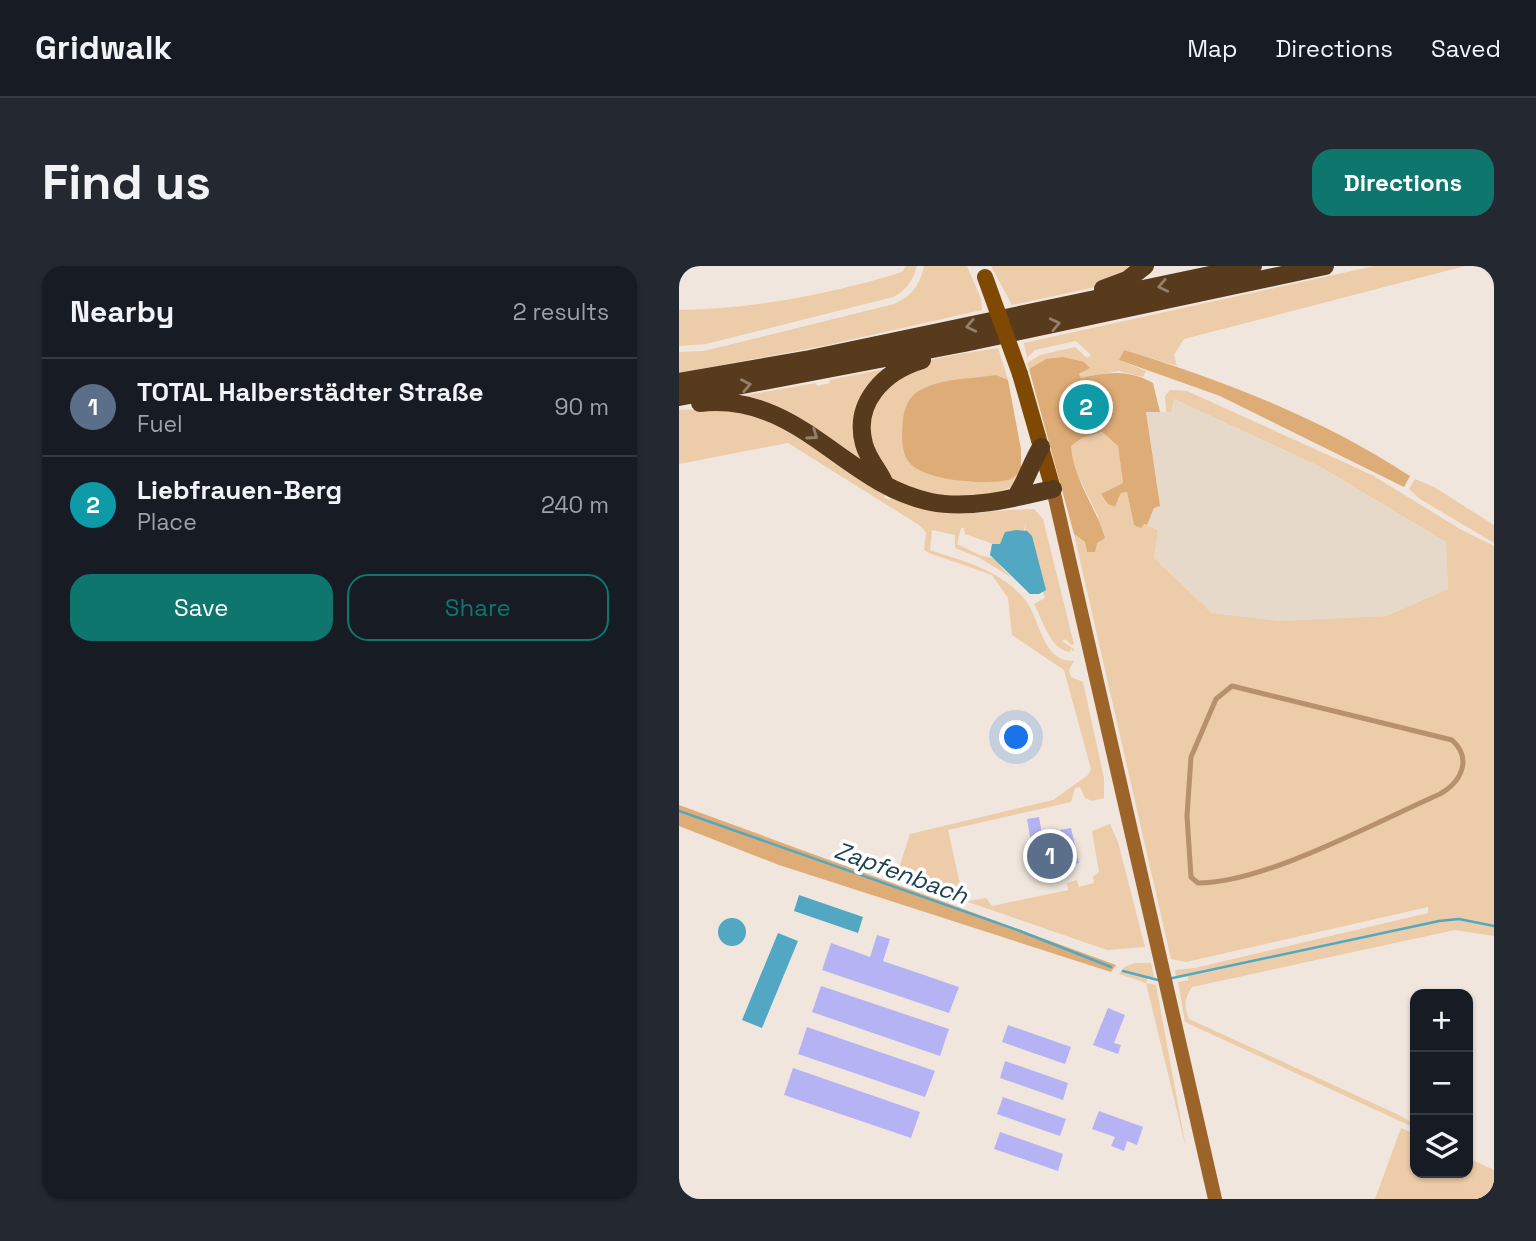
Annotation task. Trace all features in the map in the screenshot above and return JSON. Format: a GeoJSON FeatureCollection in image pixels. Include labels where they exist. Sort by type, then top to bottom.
{"type":"FeatureCollection","features":[{"type":"Feature","properties":{"kind":"highway"},"geometry":{"type":"LineString","coordinates":[[1086,302],[1090,293],[1127,280],[1145,266]]}},
{"type":"Feature","properties":{"kind":"highway"},"geometry":{"type":"LineString","coordinates":[[679,382],[1086,302],[1253,266]]}},
{"type":"Feature","properties":{"kind":"highway"},"geometry":{"type":"LineString","coordinates":[[679,397],[964,343],[1325,266]]}},
{"type":"Feature","properties":{"kind":"highway"},"geometry":{"type":"LineString","coordinates":[[884,482],[863,442],[864,414],[870,397],[880,382],[898,369],[958,352],[964,343]]}},
{"type":"Feature","properties":{"kind":"highway"},"geometry":{"type":"LineString","coordinates":[[679,405],[724,402],[770,412],[796,424],[866,475],[919,499],[944,504],[976,503],[1053,489]]}},
{"type":"Feature","properties":{"kind":"highway"},"geometry":{"type":"LineString","coordinates":[[1016,496],[1041,447]]}},
{"type":"Feature","properties":{"kind":"main road"},"geometry":{"type":"LineString","coordinates":[[983,271],[1020,374],[1053,489],[1215,1199]]}},
{"type":"Feature","properties":{"kind":"lane"},"geometry":{"type":"LineString","coordinates":[[1240,687],[1357,719],[1452,740],[1460,747],[1464,758],[1460,777],[1453,786],[1440,794],[1259,873],[1198,883],[1191,877],[1188,859],[1191,757],[1216,699],[1226,688],[1240,687]]}},
{"type":"Feature","properties":{"kind":"shaded area"},"geometry":{"type":"Polygon","coordinates":[[[906,266],[917,266],[908,285],[893,297],[706,344],[679,346],[679,310],[735,307],[820,293],[902,272],[906,266]]]}},
{"type":"Feature","properties":{"kind":"shaded area"},"geometry":{"type":"Polygon","coordinates":[[[924,266],[967,266],[981,299],[982,310],[823,346],[679,373],[679,352],[704,351],[894,304],[914,289],[924,266]]]}},
{"type":"Feature","properties":{"kind":"shaded area"},"geometry":{"type":"Polygon","coordinates":[[[991,266],[1138,266],[1096,287],[1012,305],[991,266]]]}},
{"type":"Feature","properties":{"kind":"shaded area"},"geometry":{"type":"Polygon","coordinates":[[[1374,266],[1465,266],[1184,339],[1174,355],[1177,366],[1124,350],[1119,360],[1146,371],[1143,377],[1119,371],[1080,378],[1079,375],[1089,368],[1046,359],[1029,369],[1027,363],[1040,355],[1075,347],[1087,358],[1091,355],[1076,341],[1035,350],[1027,358],[1024,343],[1374,266]]]}},
{"type":"Feature","properties":{"kind":"shaded area"},"geometry":{"type":"Polygon","coordinates":[[[998,348],[1008,380],[996,376],[1021,471],[1016,484],[984,495],[942,496],[902,485],[887,475],[875,457],[867,420],[888,381],[899,373],[926,362],[998,348]]]}},
{"type":"Feature","properties":{"kind":"shaded area"},"geometry":{"type":"Polygon","coordinates":[[[1124,350],[1198,374],[1271,403],[1343,436],[1410,476],[1404,487],[1220,396],[1119,360],[1124,350]]]}},
{"type":"Feature","properties":{"kind":"shaded area"},"geometry":{"type":"Polygon","coordinates":[[[1063,357],[1084,362],[1090,368],[1079,374],[1081,378],[1117,373],[1135,375],[1153,383],[1160,412],[1146,412],[1160,506],[1154,508],[1147,525],[1144,524],[1141,528],[1134,525],[1127,492],[1121,493],[1115,507],[1108,504],[1101,494],[1123,483],[1118,446],[1102,432],[1082,438],[1071,446],[1080,481],[1105,538],[1097,543],[1095,552],[1087,552],[1085,542],[1074,534],[1029,369],[1046,359],[1063,357]]]}},
{"type":"Feature","properties":{"kind":"shaded area"},"geometry":{"type":"Polygon","coordinates":[[[885,369],[864,397],[873,472],[735,397],[816,383],[817,386],[830,383],[829,380],[885,369]]]}},
{"type":"Feature","properties":{"kind":"shaded area"},"geometry":{"type":"Polygon","coordinates":[[[996,375],[1008,380],[1021,449],[1021,471],[1008,480],[971,482],[927,474],[909,462],[903,447],[904,416],[905,408],[917,392],[935,384],[996,375]]]}},
{"type":"Feature","properties":{"kind":"shaded area"},"geometry":{"type":"Polygon","coordinates":[[[1170,390],[1187,391],[1372,475],[1460,529],[1494,546],[1494,936],[1455,930],[1192,987],[1187,995],[1186,1010],[1189,1019],[1399,1115],[1410,1121],[1410,1126],[1185,1022],[1178,982],[1188,980],[1188,976],[1176,978],[1175,970],[1195,968],[1428,913],[1428,907],[1186,962],[1171,959],[1074,534],[1085,542],[1087,552],[1098,516],[1072,464],[1071,446],[1082,438],[1102,432],[1118,446],[1123,483],[1102,494],[1119,500],[1121,493],[1127,492],[1134,525],[1144,524],[1158,530],[1154,558],[1212,613],[1280,621],[1386,616],[1448,589],[1446,542],[1321,467],[1174,399],[1171,412],[1166,412],[1165,396],[1170,390]]]}},
{"type":"Feature","properties":{"kind":"shaded area"},"geometry":{"type":"Polygon","coordinates":[[[1174,399],[1321,467],[1446,542],[1448,589],[1386,616],[1280,621],[1212,613],[1154,558],[1158,530],[1147,525],[1154,508],[1159,506],[1146,411],[1170,412],[1174,399]]]}},
{"type":"Feature","properties":{"kind":"shaded area"},"geometry":{"type":"Polygon","coordinates":[[[727,408],[771,421],[829,454],[886,493],[884,497],[889,500],[893,495],[929,510],[962,514],[1034,509],[1043,519],[1074,644],[1071,645],[1065,639],[1062,641],[1074,649],[1073,652],[1071,648],[1070,652],[1057,646],[1044,626],[1034,604],[1045,598],[1040,583],[1035,587],[1039,594],[1030,594],[1015,574],[1003,564],[1000,566],[1012,578],[980,558],[955,548],[955,535],[932,530],[930,550],[982,568],[1006,582],[1026,601],[1044,639],[1055,655],[1063,660],[1074,661],[1069,670],[1071,677],[1083,682],[1104,778],[1104,798],[1092,801],[1085,798],[1080,787],[1075,788],[1071,802],[948,830],[964,900],[896,877],[910,834],[1053,800],[1088,775],[1091,769],[1064,670],[1012,635],[1008,598],[992,575],[924,550],[926,532],[919,525],[788,443],[679,464],[679,410],[727,408]],[[1027,520],[1020,542],[1022,558],[1014,556],[1029,565],[1023,549],[1027,520]],[[961,528],[957,544],[982,556],[999,559],[1012,555],[1005,553],[1002,547],[965,534],[964,528],[961,528]]]}},
{"type":"Feature","properties":{"kind":"shaded area"},"geometry":{"type":"Polygon","coordinates":[[[1415,479],[1434,487],[1494,525],[1494,543],[1420,499],[1409,489],[1415,479]]]}},
{"type":"Feature","properties":{"kind":"shaded area"},"geometry":{"type":"Polygon","coordinates":[[[679,805],[1116,965],[1111,972],[779,865],[679,826],[679,805]]]}},
{"type":"Feature","properties":{"kind":"shaded area"},"geometry":{"type":"Polygon","coordinates":[[[1110,824],[1118,842],[1145,947],[1107,950],[967,901],[986,898],[992,906],[1068,890],[1067,883],[1077,880],[1079,887],[1094,883],[1093,877],[1099,872],[1092,831],[1110,824]]]}},
{"type":"Feature","properties":{"kind":"shaded area"},"geometry":{"type":"Polygon","coordinates":[[[1135,963],[1151,963],[1154,977],[1148,977],[1146,983],[1119,974],[1124,967],[1135,963]]]}},
{"type":"Feature","properties":{"kind":"shaded area"},"geometry":{"type":"Polygon","coordinates":[[[1146,983],[1156,985],[1186,1148],[1146,983]]]}},
{"type":"Feature","properties":{"kind":"shaded area"},"geometry":{"type":"Polygon","coordinates":[[[1401,1128],[1410,1132],[1410,1178],[1473,1178],[1473,1160],[1494,1170],[1494,1199],[1375,1199],[1401,1128]]]}},
{"type":"Feature","properties":{"kind":"water"},"geometry":{"type":"Polygon","coordinates":[[[1027,531],[1032,536],[1046,590],[1039,594],[1030,594],[990,555],[992,544],[1000,544],[1005,532],[1027,531]]]}},
{"type":"Feature","properties":{"kind":"water"},"geometry":{"type":"Polygon","coordinates":[[[799,895],[863,917],[858,933],[794,911],[799,895]]]}},
{"type":"Feature","properties":{"kind":"water"},"geometry":{"type":"Polygon","coordinates":[[[732,918],[742,922],[746,932],[742,942],[732,946],[722,942],[718,932],[722,922],[732,918]]]}},
{"type":"Feature","properties":{"kind":"water"},"geometry":{"type":"Polygon","coordinates":[[[778,933],[798,941],[762,1028],[742,1020],[778,933]]]}},
{"type":"Feature","properties":{"kind":"building"},"geometry":{"type":"Polygon","coordinates":[[[1039,817],[1043,840],[1061,836],[1060,830],[1071,828],[1079,863],[1032,872],[1026,844],[1031,843],[1027,819],[1039,817]]]}},
{"type":"Feature","properties":{"kind":"building"},"geometry":{"type":"Polygon","coordinates":[[[877,935],[890,939],[883,961],[959,987],[949,1013],[822,970],[831,943],[870,957],[877,935]]]}},
{"type":"Feature","properties":{"kind":"building"},"geometry":{"type":"Polygon","coordinates":[[[821,986],[949,1029],[940,1056],[812,1012],[821,986]]]}},
{"type":"Feature","properties":{"kind":"building"},"geometry":{"type":"Polygon","coordinates":[[[1108,1008],[1125,1015],[1114,1043],[1121,1045],[1118,1054],[1093,1045],[1108,1008]]]}},
{"type":"Feature","properties":{"kind":"building"},"geometry":{"type":"Polygon","coordinates":[[[1008,1025],[1071,1047],[1065,1064],[1002,1042],[1008,1025]]]}},
{"type":"Feature","properties":{"kind":"building"},"geometry":{"type":"Polygon","coordinates":[[[807,1027],[935,1071],[925,1097],[798,1054],[807,1027]]]}},
{"type":"Feature","properties":{"kind":"building"},"geometry":{"type":"Polygon","coordinates":[[[1005,1061],[1068,1083],[1063,1100],[1000,1078],[1005,1061]]]}},
{"type":"Feature","properties":{"kind":"building"},"geometry":{"type":"Polygon","coordinates":[[[793,1068],[920,1112],[911,1138],[784,1095],[793,1068]]]}},
{"type":"Feature","properties":{"kind":"building"},"geometry":{"type":"Polygon","coordinates":[[[1003,1097],[1066,1119],[1060,1136],[997,1114],[1003,1097]]]}},
{"type":"Feature","properties":{"kind":"building"},"geometry":{"type":"Polygon","coordinates":[[[1099,1111],[1143,1127],[1137,1145],[1127,1141],[1124,1151],[1111,1146],[1115,1137],[1092,1129],[1099,1111]]]}},
{"type":"Feature","properties":{"kind":"building"},"geometry":{"type":"Polygon","coordinates":[[[1000,1132],[1063,1154],[1058,1171],[994,1149],[1000,1132]]]}},
{"type":"Feature","properties":{"kind":"waterway","name":"Zapfenbach"},"geometry":{"type":"LineString","coordinates":[[679,811],[1020,931],[1111,967]]}},
{"type":"Feature","properties":{"kind":"waterway","name":"Zapfenbach"},"geometry":{"type":"LineString","coordinates":[[1168,979],[1439,921],[1459,919],[1494,926]]}},
{"type":"Feature","properties":{"kind":"waterway","name":"Zapfenbach"},"geometry":{"type":"LineString","coordinates":[[1123,971],[1158,980]]}},
{"type":"Feature","properties":{"kind":"place","name":"Liebfrauen-Berg"},"geometry":{"type":"Point","coordinates":[1086,407]}},
{"type":"Feature","properties":{"kind":"place","name":"TOTAL Halberstädter Straße"},"geometry":{"type":"Point","coordinates":[1050,856]}}]}
